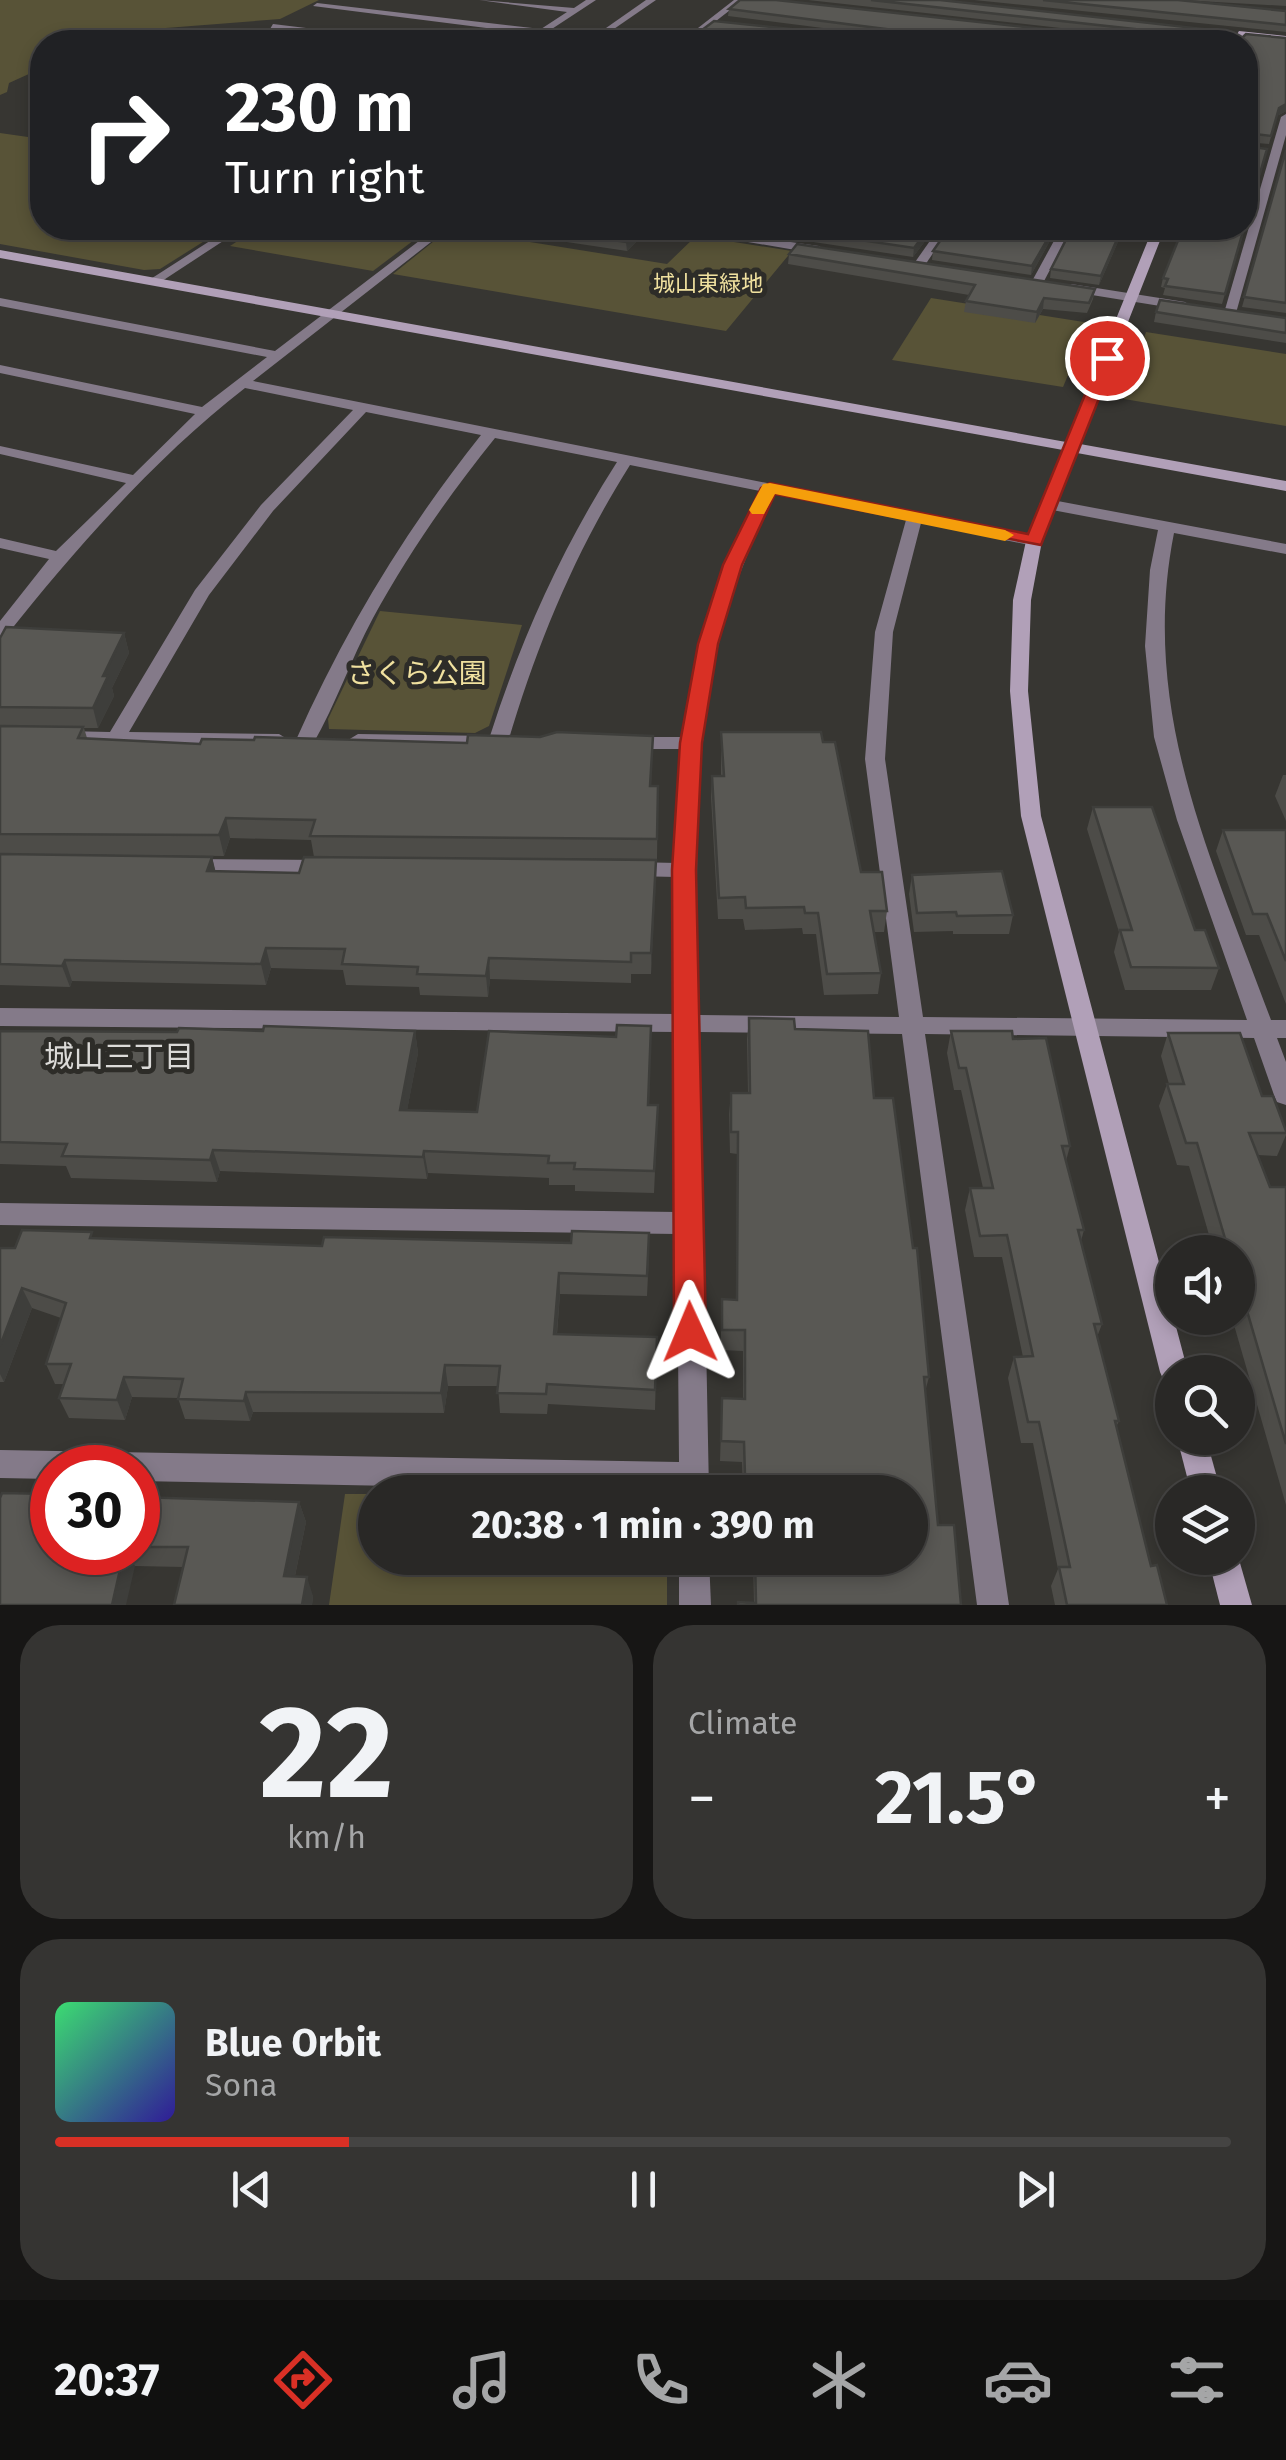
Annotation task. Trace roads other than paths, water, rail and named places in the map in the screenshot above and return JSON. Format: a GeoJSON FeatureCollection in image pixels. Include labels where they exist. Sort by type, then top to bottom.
{"type":"FeatureCollection","features":[{"type":"Feature","properties":{"kind":"street"},"geometry":{"type":"LineString","coordinates":[[302,13],[328,0]]}},
{"type":"Feature","properties":{"kind":"street"},"geometry":{"type":"LineString","coordinates":[[483,0],[576,11]]}},
{"type":"Feature","properties":{"kind":"street"},"geometry":{"type":"LineString","coordinates":[[545,30],[592,0]]}},
{"type":"Feature","properties":{"kind":"street"},"geometry":{"type":"LineString","coordinates":[[608,30],[652,0]]}},
{"type":"Feature","properties":{"kind":"street"},"geometry":{"type":"LineString","coordinates":[[700,30],[738,0]]}},
{"type":"Feature","properties":{"kind":"street"},"geometry":{"type":"LineString","coordinates":[[317,6],[525,30]]}},
{"type":"Feature","properties":{"kind":"street"},"geometry":{"type":"LineString","coordinates":[[288,20],[273,27],[298,30]]}},
{"type":"Feature","properties":{"kind":"street"},"geometry":{"type":"LineString","coordinates":[[710,22],[729,24]]}},
{"type":"Feature","properties":{"kind":"street"},"geometry":{"type":"LineString","coordinates":[[1258,38],[1286,39]]}},
{"type":"Feature","properties":{"kind":"street"},"geometry":{"type":"LineString","coordinates":[[1258,225],[1281,152],[1286,117]]}},
{"type":"Feature","properties":{"kind":"street"},"geometry":{"type":"LineString","coordinates":[[1261,150],[1281,152]]}},
{"type":"Feature","properties":{"kind":"street"},"geometry":{"type":"LineString","coordinates":[[152,282],[217,240]]}},
{"type":"Feature","properties":{"kind":"street"},"geometry":{"type":"LineString","coordinates":[[0,632],[60,558],[205,412],[427,240]]}},
{"type":"Feature","properties":{"kind":"street"},"geometry":{"type":"LineString","coordinates":[[751,240],[843,254]]}},
{"type":"Feature","properties":{"kind":"street"},"geometry":{"type":"LineString","coordinates":[[919,265],[936,240]]}},
{"type":"Feature","properties":{"kind":"street"},"geometry":{"type":"LineString","coordinates":[[1036,284],[1060,240]]}},
{"type":"Feature","properties":{"kind":"street"},"geometry":{"type":"LineString","coordinates":[[1155,240],[1034,541],[1022,600],[1019,691],[1022,758],[1031,816],[1170,1355]]}},
{"type":"Feature","properties":{"kind":"street"},"geometry":{"type":"LineString","coordinates":[[1230,313],[1253,240]]}},
{"type":"Feature","properties":{"kind":"street"},"geometry":{"type":"LineString","coordinates":[[0,254],[1286,486]]}},
{"type":"Feature","properties":{"kind":"street"},"geometry":{"type":"LineString","coordinates":[[900,262],[938,268]]}},
{"type":"Feature","properties":{"kind":"street"},"geometry":{"type":"LineString","coordinates":[[1017,280],[1197,308]]}},
{"type":"Feature","properties":{"kind":"street"},"geometry":{"type":"LineString","coordinates":[[0,302],[275,355]]}},
{"type":"Feature","properties":{"kind":"street"},"geometry":{"type":"LineString","coordinates":[[1214,310],[1249,316]]}},
{"type":"Feature","properties":{"kind":"street"},"geometry":{"type":"LineString","coordinates":[[0,369],[205,412]]}},
{"type":"Feature","properties":{"kind":"street"},"geometry":{"type":"LineString","coordinates":[[240,383],[1034,541]]}},
{"type":"Feature","properties":{"kind":"street"},"geometry":{"type":"LineString","coordinates":[[116,738],[172,639],[223,565],[268,508],[363,407]]}},
{"type":"Feature","properties":{"kind":"street"},"geometry":{"type":"LineString","coordinates":[[326,740],[361,622],[438,497],[492,433]]}},
{"type":"Feature","properties":{"kind":"street"},"geometry":{"type":"LineString","coordinates":[[0,450],[134,480]]}},
{"type":"Feature","properties":{"kind":"street"},"geometry":{"type":"LineString","coordinates":[[39,737],[508,742],[517,676],[551,588],[594,508],[626,460]]}},
{"type":"Feature","properties":{"kind":"street"},"geometry":{"type":"LineString","coordinates":[[694,1475],[684,870],[691,743],[718,607],[732,565],[770,488]]}},
{"type":"Feature","properties":{"kind":"street"},"geometry":{"type":"LineString","coordinates":[[1048,504],[1286,549]]}},
{"type":"Feature","properties":{"kind":"street"},"geometry":{"type":"LineString","coordinates":[[916,517],[884,632],[875,734],[880,808],[993,1605]]}},
{"type":"Feature","properties":{"kind":"street"},"geometry":{"type":"LineString","coordinates":[[1167,526],[1154,618],[1160,717],[1186,820],[1274,1028],[1286,1095]]}},
{"type":"Feature","properties":{"kind":"street"},"geometry":{"type":"LineString","coordinates":[[0,543],[60,558]]}},
{"type":"Feature","properties":{"kind":"street"},"geometry":{"type":"LineString","coordinates":[[614,742],[691,743]]}},
{"type":"Feature","properties":{"kind":"street"},"geometry":{"type":"LineString","coordinates":[[156,866],[352,868]]}},
{"type":"Feature","properties":{"kind":"street"},"geometry":{"type":"LineString","coordinates":[[606,869],[684,870]]}},
{"type":"Feature","properties":{"kind":"street"},"geometry":{"type":"LineString","coordinates":[[0,1017],[1274,1028]]}},
{"type":"Feature","properties":{"kind":"street"},"geometry":{"type":"LineString","coordinates":[[0,1214],[688,1222]]}},
{"type":"Feature","properties":{"kind":"street"},"geometry":{"type":"LineString","coordinates":[[0,1464],[364,1475]]}},
{"type":"Feature","properties":{"kind":"street"},"geometry":{"type":"LineString","coordinates":[[694,1575],[695,1605]]}},
{"type":"Feature","properties":{"kind":"street"},"geometry":{"type":"LineString","coordinates":[[1228,1575],[1236,1605]]}},
{"type":"Feature","properties":{"kind":"district","name":"城山三丁目"},"geometry":{"type":"Point","coordinates":[119,1057]}},
{"type":"Feature","properties":{"kind":"park label","name":"城山東緑地"},"geometry":{"type":"Point","coordinates":[708,283]}},
{"type":"Feature","properties":{"kind":"park label","name":"さくら公園"},"geometry":{"type":"Point","coordinates":[417,673]}}]}
